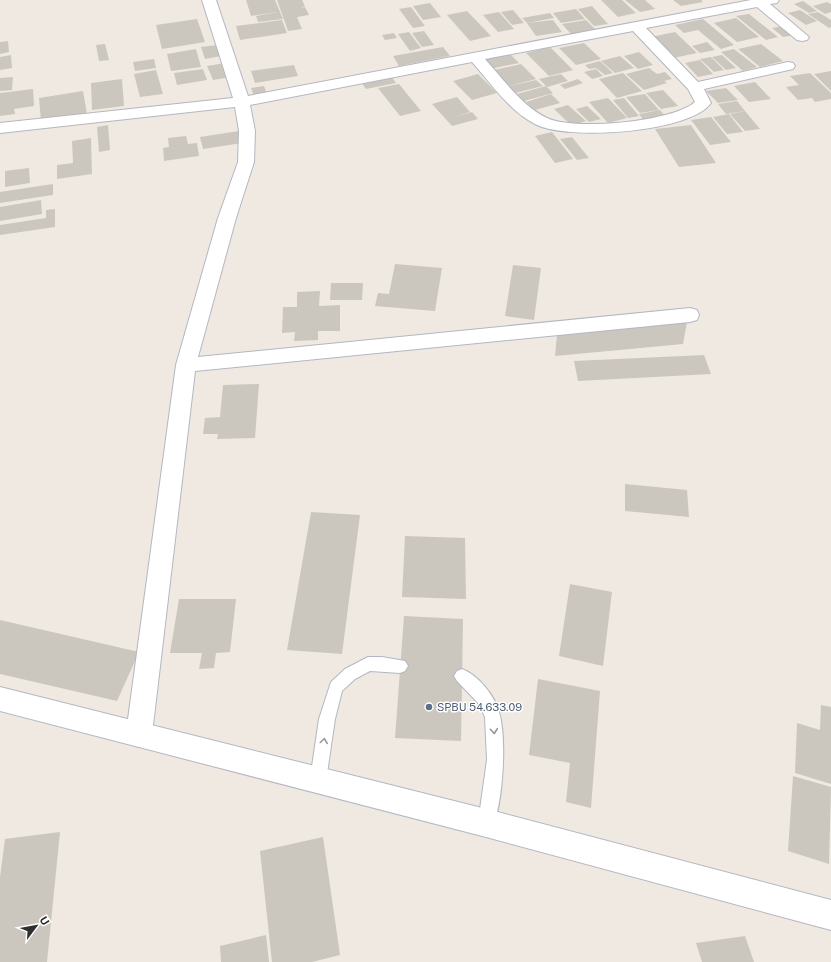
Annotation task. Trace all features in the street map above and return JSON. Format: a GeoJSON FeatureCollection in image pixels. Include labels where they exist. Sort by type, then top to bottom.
{"type":"FeatureCollection","features":[{"type":"Feature","properties":{"kind":"street"},"geometry":{"type":"LineString","coordinates":[[139,734],[186,365],[227,218],[246,162],[247,132],[242,102],[209,0]]}},
{"type":"Feature","properties":{"kind":"street"},"geometry":{"type":"LineString","coordinates":[[0,128],[242,102],[766,1],[802,37]]}},
{"type":"Feature","properties":{"kind":"street"},"geometry":{"type":"LineString","coordinates":[[476,58],[527,112],[543,124],[599,129],[642,124],[682,116],[700,108],[703,103],[695,87],[637,27]]}},
{"type":"Feature","properties":{"kind":"street"},"geometry":{"type":"LineString","coordinates":[[695,87],[788,66]]}},
{"type":"Feature","properties":{"kind":"street"},"geometry":{"type":"LineString","coordinates":[[186,365],[690,315]]}},
{"type":"Feature","properties":{"kind":"street"},"geometry":{"type":"LineString","coordinates":[[0,699],[486,823],[831,915]]}},
{"type":"Feature","properties":{"kind":"lane"},"geometry":{"type":"LineString","coordinates":[[318,780],[327,719],[336,687],[350,674],[368,664],[400,666]]}},
{"type":"Feature","properties":{"kind":"lane"},"geometry":{"type":"LineString","coordinates":[[462,676],[478,691],[491,708],[495,732],[493,784],[486,823]]}},
{"type":"Feature","properties":{"kind":"building"},"geometry":{"type":"Polygon","coordinates":[[[246,0],[275,0],[283,19],[258,22],[256,16],[278,12],[251,16],[246,0]]]}},
{"type":"Feature","properties":{"kind":"building"},"geometry":{"type":"Polygon","coordinates":[[[277,0],[302,0],[305,6],[300,8],[305,7],[309,15],[297,17],[302,29],[288,31],[277,0]]]}},
{"type":"Feature","properties":{"kind":"building"},"geometry":{"type":"Polygon","coordinates":[[[601,0],[622,0],[636,13],[618,17],[601,0]]]}},
{"type":"Feature","properties":{"kind":"building"},"geometry":{"type":"Polygon","coordinates":[[[625,0],[645,0],[655,9],[640,12],[625,0]]]}},
{"type":"Feature","properties":{"kind":"building"},"geometry":{"type":"Polygon","coordinates":[[[673,0],[701,0],[703,2],[681,6],[673,0]]]}},
{"type":"Feature","properties":{"kind":"building"},"geometry":{"type":"Polygon","coordinates":[[[803,1],[817,11],[809,13],[794,4],[803,1]]]}},
{"type":"Feature","properties":{"kind":"building"},"geometry":{"type":"Polygon","coordinates":[[[827,2],[831,4],[831,12],[825,14],[813,6],[827,2]]]}},
{"type":"Feature","properties":{"kind":"building"},"geometry":{"type":"Polygon","coordinates":[[[430,3],[441,17],[423,20],[413,6],[430,3]]]}},
{"type":"Feature","properties":{"kind":"building"},"geometry":{"type":"Polygon","coordinates":[[[592,6],[608,24],[594,26],[578,9],[592,6]]]}},
{"type":"Feature","properties":{"kind":"building"},"geometry":{"type":"Polygon","coordinates":[[[411,7],[425,26],[413,28],[399,9],[411,7]]]}},
{"type":"Feature","properties":{"kind":"building"},"geometry":{"type":"Polygon","coordinates":[[[576,9],[585,19],[561,23],[553,13],[576,9]]]}},
{"type":"Feature","properties":{"kind":"building"},"geometry":{"type":"Polygon","coordinates":[[[513,10],[524,23],[512,25],[501,12],[513,10]]]}},
{"type":"Feature","properties":{"kind":"building"},"geometry":{"type":"Polygon","coordinates":[[[800,10],[817,21],[806,25],[788,13],[800,10]]]}},
{"type":"Feature","properties":{"kind":"building"},"geometry":{"type":"Polygon","coordinates":[[[467,11],[491,36],[470,41],[447,15],[467,11]]]}},
{"type":"Feature","properties":{"kind":"building"},"geometry":{"type":"Polygon","coordinates":[[[499,12],[514,29],[498,32],[483,15],[499,12]]]}},
{"type":"Feature","properties":{"kind":"building"},"geometry":{"type":"Polygon","coordinates":[[[818,12],[831,20],[831,27],[829,28],[808,14],[818,12]]]}},
{"type":"Feature","properties":{"kind":"building"},"geometry":{"type":"Polygon","coordinates":[[[550,13],[554,18],[527,23],[522,18],[550,13]]]}},
{"type":"Feature","properties":{"kind":"building"},"geometry":{"type":"Polygon","coordinates":[[[749,14],[778,37],[766,40],[736,16],[749,14]]]}},
{"type":"Feature","properties":{"kind":"building"},"geometry":{"type":"Polygon","coordinates":[[[736,18],[759,37],[737,42],[714,23],[736,18]]]}},
{"type":"Feature","properties":{"kind":"building"},"geometry":{"type":"Polygon","coordinates":[[[197,19],[205,42],[162,49],[156,25],[197,19]]]}},
{"type":"Feature","properties":{"kind":"building"},"geometry":{"type":"Polygon","coordinates":[[[703,19],[734,45],[721,49],[698,30],[684,33],[675,25],[703,19]]]}},
{"type":"Feature","properties":{"kind":"building"},"geometry":{"type":"Polygon","coordinates":[[[282,20],[287,33],[240,40],[236,26],[282,20]]]}},
{"type":"Feature","properties":{"kind":"building"},"geometry":{"type":"Polygon","coordinates":[[[553,20],[562,32],[536,36],[527,23],[553,20]]]}},
{"type":"Feature","properties":{"kind":"building"},"geometry":{"type":"Polygon","coordinates":[[[586,20],[595,29],[571,34],[562,24],[586,20]]]}},
{"type":"Feature","properties":{"kind":"building"},"geometry":{"type":"Polygon","coordinates":[[[783,26],[795,35],[783,37],[772,28],[783,26]]]}},
{"type":"Feature","properties":{"kind":"building"},"geometry":{"type":"Polygon","coordinates":[[[424,31],[434,45],[422,47],[412,33],[424,31]]]}},
{"type":"Feature","properties":{"kind":"building"},"geometry":{"type":"Polygon","coordinates":[[[409,32],[421,48],[410,51],[398,34],[409,32]]]}},
{"type":"Feature","properties":{"kind":"building"},"geometry":{"type":"Polygon","coordinates":[[[675,32],[697,53],[673,58],[651,37],[675,32]]]}},
{"type":"Feature","properties":{"kind":"building"},"geometry":{"type":"Polygon","coordinates":[[[394,33],[397,38],[385,40],[382,35],[394,33]]]}},
{"type":"Feature","properties":{"kind":"building"},"geometry":{"type":"Polygon","coordinates":[[[8,41],[9,52],[0,54],[0,42],[8,41]]]}},
{"type":"Feature","properties":{"kind":"building"},"geometry":{"type":"Polygon","coordinates":[[[707,42],[715,50],[700,53],[692,46],[707,42]]]}},
{"type":"Feature","properties":{"kind":"building"},"geometry":{"type":"Polygon","coordinates":[[[584,43],[601,59],[576,65],[559,48],[584,43]]]}},
{"type":"Feature","properties":{"kind":"building"},"geometry":{"type":"Polygon","coordinates":[[[105,44],[109,60],[99,61],[96,45],[105,44]]]}},
{"type":"Feature","properties":{"kind":"building"},"geometry":{"type":"Polygon","coordinates":[[[761,44],[783,61],[760,67],[738,49],[761,44]]]}},
{"type":"Feature","properties":{"kind":"building"},"geometry":{"type":"Polygon","coordinates":[[[218,45],[222,56],[205,59],[201,47],[218,45]]]}},
{"type":"Feature","properties":{"kind":"building"},"geometry":{"type":"Polygon","coordinates":[[[443,47],[450,56],[399,66],[393,56],[443,47]]]}},
{"type":"Feature","properties":{"kind":"building"},"geometry":{"type":"Polygon","coordinates":[[[550,47],[573,70],[549,76],[526,53],[550,47]]]}},
{"type":"Feature","properties":{"kind":"building"},"geometry":{"type":"Polygon","coordinates":[[[196,49],[201,67],[171,71],[167,54],[196,49]]]}},
{"type":"Feature","properties":{"kind":"building"},"geometry":{"type":"Polygon","coordinates":[[[734,49],[757,67],[743,71],[721,52],[734,49]]]}},
{"type":"Feature","properties":{"kind":"building"},"geometry":{"type":"Polygon","coordinates":[[[639,52],[653,65],[638,69],[624,56],[639,52]]]}},
{"type":"Feature","properties":{"kind":"building"},"geometry":{"type":"Polygon","coordinates":[[[510,54],[519,63],[490,69],[482,60],[510,54]]]}},
{"type":"Feature","properties":{"kind":"building"},"geometry":{"type":"Polygon","coordinates":[[[11,55],[12,68],[0,70],[0,57],[11,55]]]}},
{"type":"Feature","properties":{"kind":"building"},"geometry":{"type":"Polygon","coordinates":[[[722,55],[736,68],[726,70],[712,57],[722,55]]]}},
{"type":"Feature","properties":{"kind":"building"},"geometry":{"type":"Polygon","coordinates":[[[620,56],[634,68],[615,73],[601,61],[620,56]]]}},
{"type":"Feature","properties":{"kind":"building"},"geometry":{"type":"Polygon","coordinates":[[[711,57],[724,70],[714,72],[700,59],[711,57]]]}},
{"type":"Feature","properties":{"kind":"building"},"geometry":{"type":"Polygon","coordinates":[[[154,59],[156,68],[135,71],[133,62],[154,59]]]}},
{"type":"Feature","properties":{"kind":"building"},"geometry":{"type":"Polygon","coordinates":[[[700,60],[713,74],[698,77],[685,63],[700,60]]]}},
{"type":"Feature","properties":{"kind":"building"},"geometry":{"type":"Polygon","coordinates":[[[600,61],[613,73],[605,75],[596,68],[589,69],[585,65],[600,61]]]}},
{"type":"Feature","properties":{"kind":"building"},"geometry":{"type":"Polygon","coordinates":[[[225,63],[231,77],[213,80],[207,66],[225,63]]]}},
{"type":"Feature","properties":{"kind":"building"},"geometry":{"type":"Polygon","coordinates":[[[521,64],[536,79],[509,86],[494,70],[521,64]]]}},
{"type":"Feature","properties":{"kind":"building"},"geometry":{"type":"Polygon","coordinates":[[[294,65],[298,76],[255,83],[251,71],[294,65]]]}},
{"type":"Feature","properties":{"kind":"building"},"geometry":{"type":"Polygon","coordinates":[[[649,68],[657,74],[665,72],[672,79],[664,81],[667,83],[644,90],[626,74],[649,68]]]}},
{"type":"Feature","properties":{"kind":"building"},"geometry":{"type":"Polygon","coordinates":[[[203,69],[207,80],[177,85],[174,73],[203,69]]]}},
{"type":"Feature","properties":{"kind":"building"},"geometry":{"type":"Polygon","coordinates":[[[596,69],[603,76],[592,79],[584,72],[596,69]]]}},
{"type":"Feature","properties":{"kind":"building"},"geometry":{"type":"Polygon","coordinates":[[[156,70],[163,94],[140,97],[134,74],[156,70]]]}},
{"type":"Feature","properties":{"kind":"building"},"geometry":{"type":"Polygon","coordinates":[[[831,71],[831,91],[814,74],[831,71]]]}},
{"type":"Feature","properties":{"kind":"building"},"geometry":{"type":"Polygon","coordinates":[[[623,73],[642,91],[617,98],[599,79],[623,73]]]}},
{"type":"Feature","properties":{"kind":"building"},"geometry":{"type":"Polygon","coordinates":[[[810,73],[831,93],[831,99],[815,102],[812,98],[798,100],[786,87],[799,85],[790,76],[810,73]]]}},
{"type":"Feature","properties":{"kind":"building"},"geometry":{"type":"Polygon","coordinates":[[[478,74],[497,93],[472,100],[453,81],[478,74]]]}},
{"type":"Feature","properties":{"kind":"building"},"geometry":{"type":"Polygon","coordinates":[[[561,74],[568,81],[547,87],[539,79],[561,74]]]}},
{"type":"Feature","properties":{"kind":"building"},"geometry":{"type":"Polygon","coordinates":[[[391,76],[396,83],[366,89],[361,82],[391,76]]]}},
{"type":"Feature","properties":{"kind":"building"},"geometry":{"type":"Polygon","coordinates":[[[13,77],[12,90],[0,91],[0,78],[13,77]]]}},
{"type":"Feature","properties":{"kind":"building"},"geometry":{"type":"Polygon","coordinates":[[[122,79],[124,106],[92,110],[91,83],[122,79]]]}},
{"type":"Feature","properties":{"kind":"building"},"geometry":{"type":"Polygon","coordinates":[[[578,79],[583,83],[565,89],[560,85],[578,79]]]}},
{"type":"Feature","properties":{"kind":"building"},"geometry":{"type":"Polygon","coordinates":[[[536,80],[543,86],[511,94],[505,87],[536,80]]]}},
{"type":"Feature","properties":{"kind":"building"},"geometry":{"type":"Polygon","coordinates":[[[755,82],[771,99],[749,102],[734,86],[755,82]]]}},
{"type":"Feature","properties":{"kind":"building"},"geometry":{"type":"Polygon","coordinates":[[[399,84],[421,111],[400,116],[378,88],[399,84]]]}},
{"type":"Feature","properties":{"kind":"building"},"geometry":{"type":"Polygon","coordinates":[[[264,86],[267,94],[254,96],[251,88],[264,86]]]}},
{"type":"Feature","properties":{"kind":"building"},"geometry":{"type":"Polygon","coordinates":[[[546,86],[553,93],[524,101],[517,94],[546,86]]]}},
{"type":"Feature","properties":{"kind":"building"},"geometry":{"type":"Polygon","coordinates":[[[726,88],[738,100],[718,103],[706,91],[726,88]]]}},
{"type":"Feature","properties":{"kind":"building"},"geometry":{"type":"Polygon","coordinates":[[[33,89],[34,106],[14,109],[15,114],[0,116],[0,93],[33,89]]]}},
{"type":"Feature","properties":{"kind":"building"},"geometry":{"type":"Polygon","coordinates":[[[663,90],[678,106],[661,109],[646,93],[663,90]]]}},
{"type":"Feature","properties":{"kind":"building"},"geometry":{"type":"Polygon","coordinates":[[[83,91],[87,114],[41,121],[39,98],[83,91]]]}},
{"type":"Feature","properties":{"kind":"building"},"geometry":{"type":"Polygon","coordinates":[[[551,94],[560,103],[535,110],[526,102],[551,94]]]}},
{"type":"Feature","properties":{"kind":"building"},"geometry":{"type":"Polygon","coordinates":[[[645,94],[659,110],[640,113],[626,97],[645,94]]]}},
{"type":"Feature","properties":{"kind":"building"},"geometry":{"type":"Polygon","coordinates":[[[457,97],[470,112],[450,118],[472,112],[478,119],[452,126],[432,104],[457,97]]]}},
{"type":"Feature","properties":{"kind":"building"},"geometry":{"type":"Polygon","coordinates":[[[608,98],[627,118],[608,123],[589,102],[608,98]]]}},
{"type":"Feature","properties":{"kind":"building"},"geometry":{"type":"Polygon","coordinates":[[[624,98],[639,116],[628,118],[613,100],[624,98]]]}},
{"type":"Feature","properties":{"kind":"building"},"geometry":{"type":"Polygon","coordinates":[[[737,101],[745,111],[726,114],[718,104],[737,101]]]}},
{"type":"Feature","properties":{"kind":"building"},"geometry":{"type":"Polygon","coordinates":[[[568,105],[586,121],[572,126],[554,109],[568,105]]]}},
{"type":"Feature","properties":{"kind":"building"},"geometry":{"type":"Polygon","coordinates":[[[587,106],[601,119],[589,122],[576,109],[587,106]]]}},
{"type":"Feature","properties":{"kind":"building"},"geometry":{"type":"Polygon","coordinates":[[[660,110],[666,117],[644,121],[639,114],[660,110]]]}},
{"type":"Feature","properties":{"kind":"building"},"geometry":{"type":"Polygon","coordinates":[[[745,111],[760,129],[745,131],[730,114],[745,111]]]}},
{"type":"Feature","properties":{"kind":"building"},"geometry":{"type":"Polygon","coordinates":[[[729,114],[743,132],[727,134],[713,117],[729,114]]]}},
{"type":"Feature","properties":{"kind":"building"},"geometry":{"type":"Polygon","coordinates":[[[711,117],[731,142],[710,145],[691,120],[711,117]]]}},
{"type":"Feature","properties":{"kind":"building"},"geometry":{"type":"Polygon","coordinates":[[[108,125],[110,150],[99,152],[97,127],[108,125]]]}},
{"type":"Feature","properties":{"kind":"building"},"geometry":{"type":"Polygon","coordinates":[[[691,125],[716,163],[679,167],[655,129],[691,125]]]}},
{"type":"Feature","properties":{"kind":"building"},"geometry":{"type":"Polygon","coordinates":[[[239,131],[242,143],[203,149],[200,137],[239,131]]]}},
{"type":"Feature","properties":{"kind":"building"},"geometry":{"type":"Polygon","coordinates":[[[552,132],[573,159],[555,163],[535,136],[552,132]]]}},
{"type":"Feature","properties":{"kind":"building"},"geometry":{"type":"Polygon","coordinates":[[[186,136],[188,144],[197,143],[199,156],[164,161],[163,148],[169,147],[168,138],[186,136]]]}},
{"type":"Feature","properties":{"kind":"building"},"geometry":{"type":"Polygon","coordinates":[[[572,137],[589,158],[577,160],[560,139],[572,137]]]}},
{"type":"Feature","properties":{"kind":"building"},"geometry":{"type":"Polygon","coordinates":[[[91,138],[92,174],[57,179],[57,165],[73,163],[72,141],[91,138]]]}},
{"type":"Feature","properties":{"kind":"building"},"geometry":{"type":"Polygon","coordinates":[[[29,168],[30,183],[5,187],[5,171],[29,168]]]}},
{"type":"Feature","properties":{"kind":"building"},"geometry":{"type":"Polygon","coordinates":[[[53,184],[53,195],[0,203],[0,192],[53,184]]]}},
{"type":"Feature","properties":{"kind":"building"},"geometry":{"type":"Polygon","coordinates":[[[41,200],[42,214],[0,221],[0,207],[41,200]]]}},
{"type":"Feature","properties":{"kind":"building"},"geometry":{"type":"Polygon","coordinates":[[[55,209],[55,227],[0,235],[0,225],[46,218],[46,210],[55,209]]]}},
{"type":"Feature","properties":{"kind":"building"},"geometry":{"type":"Polygon","coordinates":[[[395,264],[442,268],[435,311],[375,306],[378,293],[389,294],[395,264]]]}},
{"type":"Feature","properties":{"kind":"building"},"geometry":{"type":"Polygon","coordinates":[[[513,265],[541,268],[534,320],[505,316],[513,265]]]}},
{"type":"Feature","properties":{"kind":"building"},"geometry":{"type":"Polygon","coordinates":[[[331,283],[363,283],[362,300],[330,300],[331,283]]]}},
{"type":"Feature","properties":{"kind":"building"},"geometry":{"type":"Polygon","coordinates":[[[320,291],[319,306],[340,305],[340,331],[318,331],[318,340],[294,341],[295,332],[282,333],[283,307],[297,307],[297,292],[320,291]]]}},
{"type":"Feature","properties":{"kind":"building"},"geometry":{"type":"Polygon","coordinates":[[[687,322],[683,344],[555,356],[557,335],[687,322]]]}},
{"type":"Feature","properties":{"kind":"building"},"geometry":{"type":"Polygon","coordinates":[[[704,355],[711,374],[578,381],[574,361],[704,355]]]}},
{"type":"Feature","properties":{"kind":"building"},"geometry":{"type":"Polygon","coordinates":[[[259,384],[255,438],[217,439],[218,434],[203,434],[205,418],[220,417],[223,385],[259,384]]]}},
{"type":"Feature","properties":{"kind":"building"},"geometry":{"type":"Polygon","coordinates":[[[625,484],[687,490],[689,517],[625,511],[625,484]]]}},
{"type":"Feature","properties":{"kind":"building"},"geometry":{"type":"Polygon","coordinates":[[[311,512],[360,515],[342,654],[287,650],[311,512]]]}},
{"type":"Feature","properties":{"kind":"building"},"geometry":{"type":"Polygon","coordinates":[[[405,536],[465,538],[466,599],[402,597],[405,536]]]}},
{"type":"Feature","properties":{"kind":"building"},"geometry":{"type":"Polygon","coordinates":[[[570,584],[612,592],[603,666],[559,656],[570,584]]]}},
{"type":"Feature","properties":{"kind":"building"},"geometry":{"type":"Polygon","coordinates":[[[179,599],[236,599],[230,652],[216,653],[214,668],[199,669],[202,653],[170,653],[179,599]]]}},
{"type":"Feature","properties":{"kind":"building","name":"SPBU 54.633.09"},"geometry":{"type":"Polygon","coordinates":[[[404,616],[463,619],[461,741],[395,738],[404,616]]]}},
{"type":"Feature","properties":{"kind":"building"},"geometry":{"type":"Polygon","coordinates":[[[0,620],[139,652],[117,701],[0,674],[0,620]]]}},
{"type":"Feature","properties":{"kind":"building"},"geometry":{"type":"Polygon","coordinates":[[[538,679],[600,691],[591,808],[566,802],[570,763],[529,755],[538,679]]]}},
{"type":"Feature","properties":{"kind":"building"},"geometry":{"type":"Polygon","coordinates":[[[821,705],[831,707],[831,784],[795,773],[797,723],[820,730],[821,705]]]}},
{"type":"Feature","properties":{"kind":"building"},"geometry":{"type":"Polygon","coordinates":[[[793,776],[831,787],[829,864],[788,851],[793,776]]]}},
{"type":"Feature","properties":{"kind":"building"},"geometry":{"type":"Polygon","coordinates":[[[60,832],[47,962],[0,962],[0,877],[5,839],[60,832]]]}},
{"type":"Feature","properties":{"kind":"building"},"geometry":{"type":"Polygon","coordinates":[[[323,837],[340,955],[312,962],[272,962],[260,851],[323,837]]]}},
{"type":"Feature","properties":{"kind":"building"},"geometry":{"type":"Polygon","coordinates":[[[266,935],[269,962],[221,962],[220,946],[266,935]]]}},
{"type":"Feature","properties":{"kind":"building"},"geometry":{"type":"Polygon","coordinates":[[[745,936],[754,962],[702,962],[696,943],[745,936]]]}},
{"type":"Feature","properties":{"kind":"place","name":"SPBU 54.633.09"},"geometry":{"type":"Point","coordinates":[429,707]}}]}
